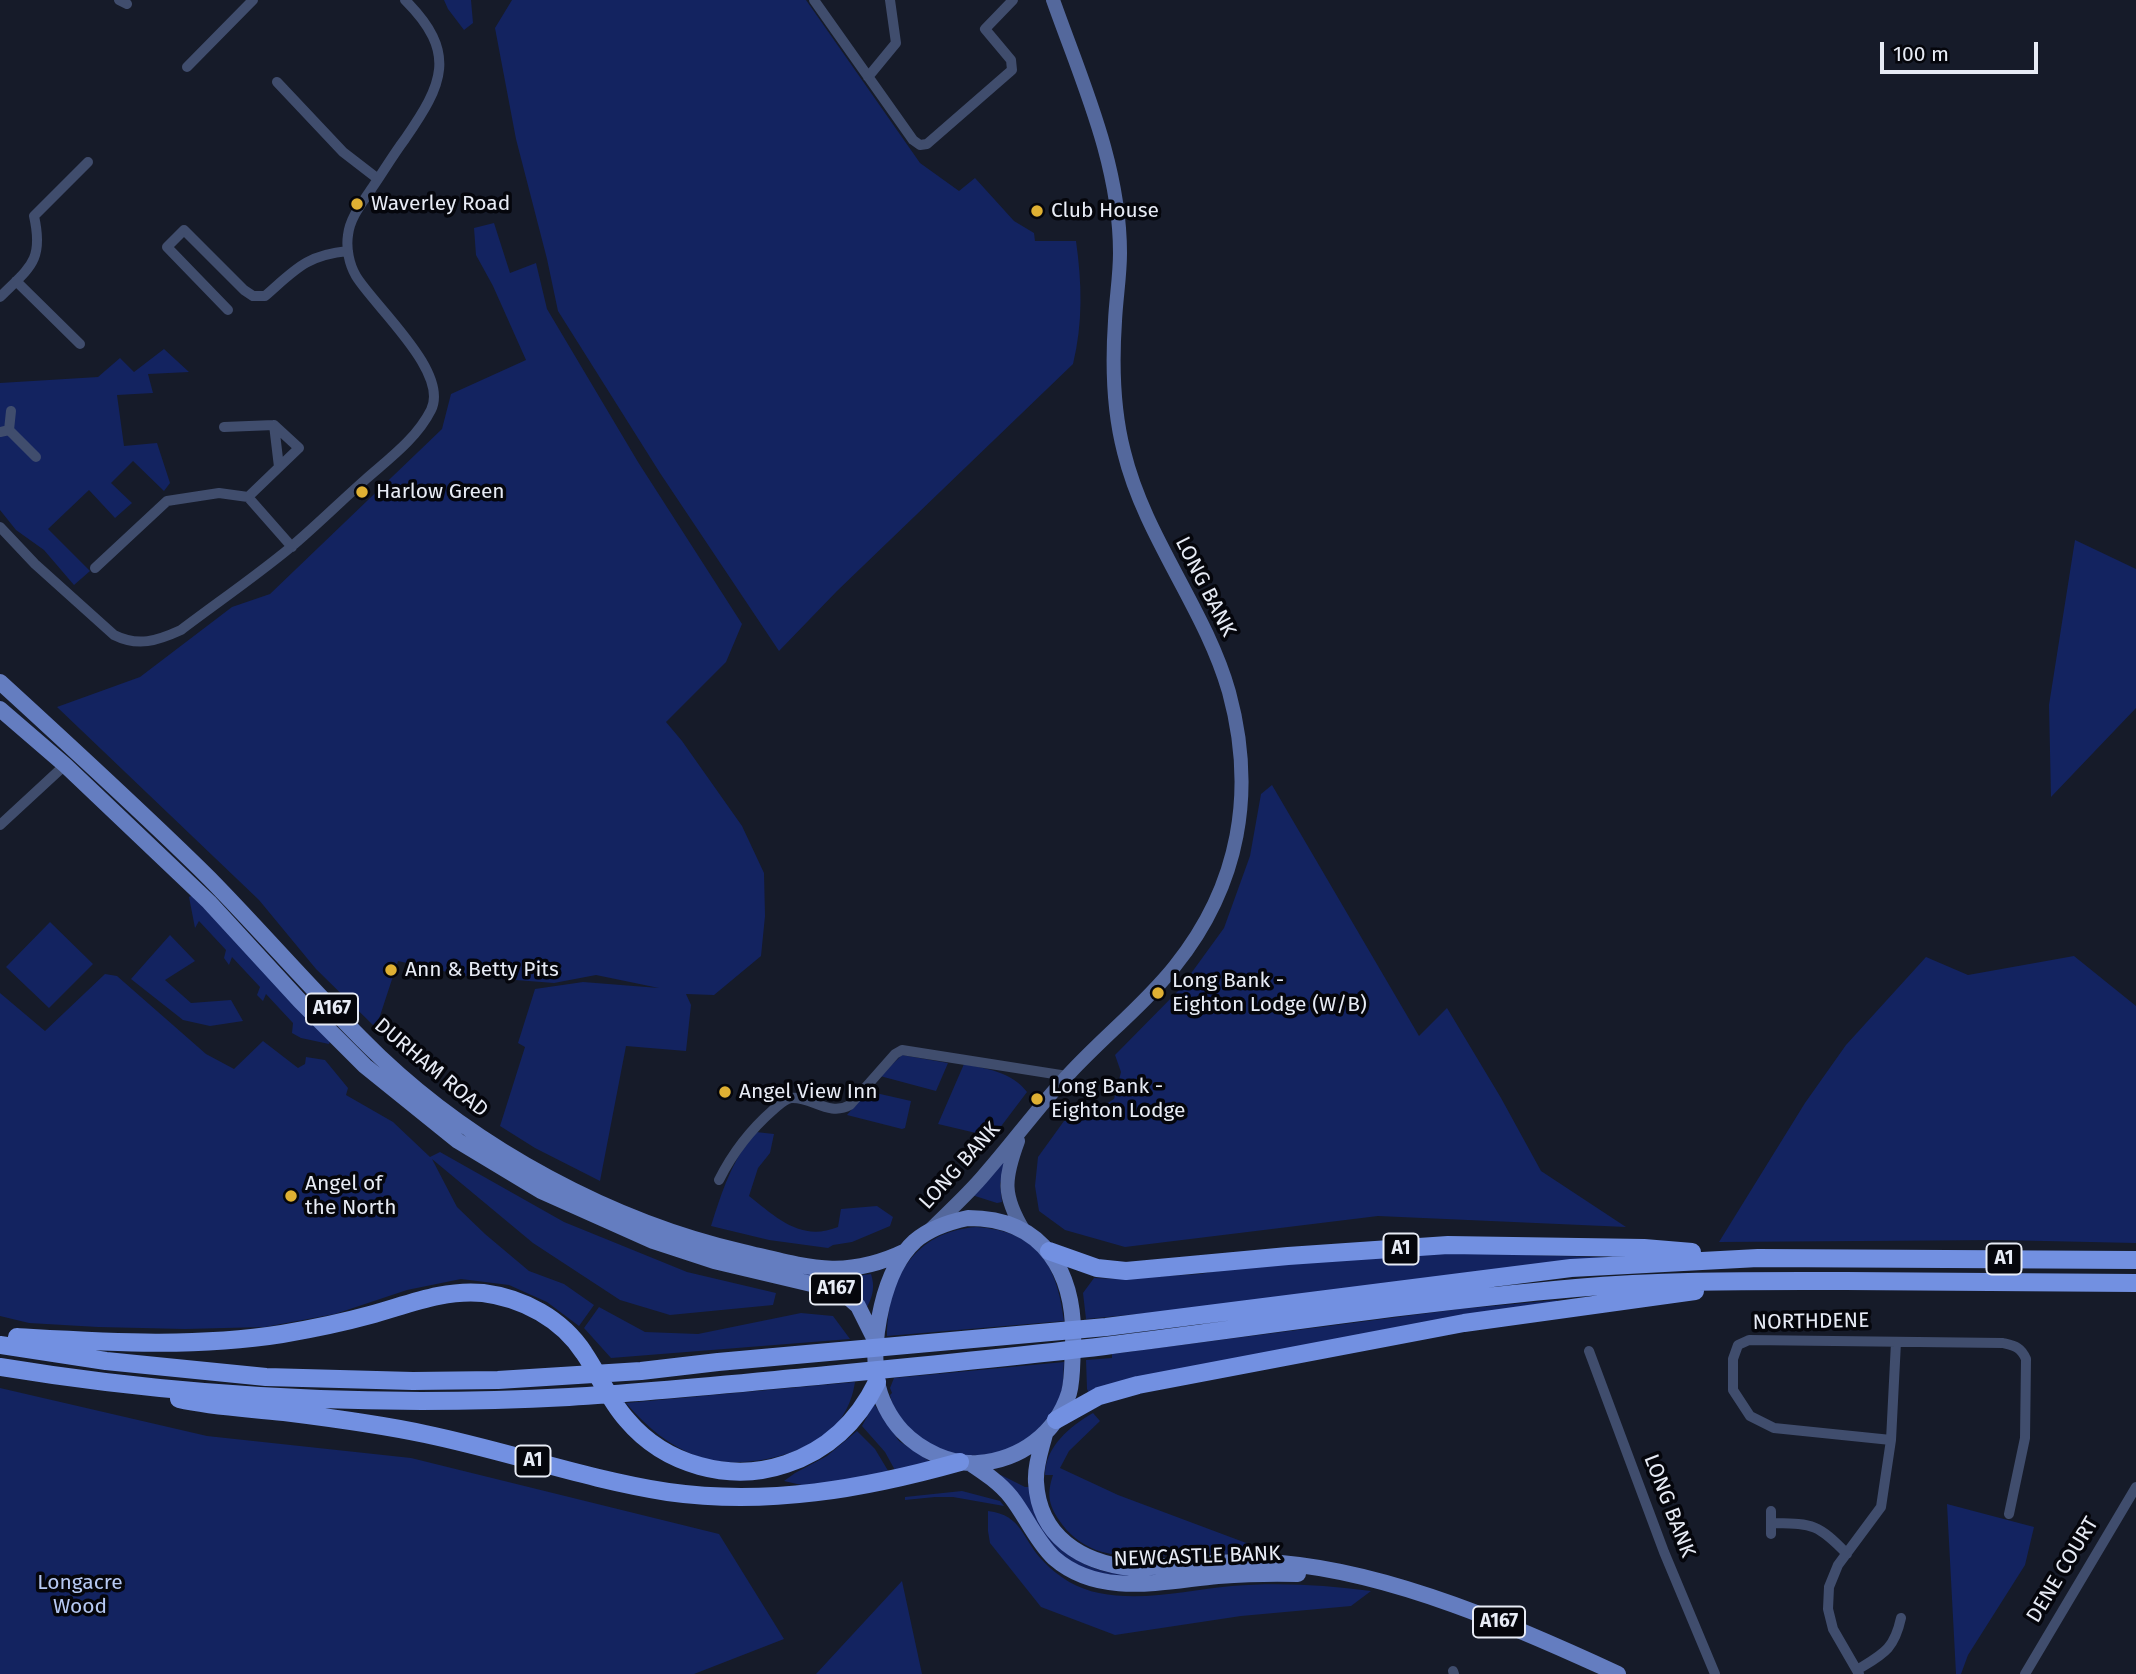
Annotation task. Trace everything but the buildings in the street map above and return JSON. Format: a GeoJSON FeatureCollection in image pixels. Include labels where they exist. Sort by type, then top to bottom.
{"type":"FeatureCollection","features":[{"type":"Feature","properties":{"kind":"highway","name":"A1"},"geometry":{"type":"LineString","coordinates":[[1049,1251],[1111,1271],[1153,1270],[1288,1256],[1448,1245],[1644,1248],[1758,1258]]}},
{"type":"Feature","properties":{"kind":"highway","name":"A1"},"geometry":{"type":"LineString","coordinates":[[0,1345],[106,1361],[266,1377],[413,1381],[558,1377],[1106,1327],[1571,1268],[1758,1258],[2136,1260]]}},
{"type":"Feature","properties":{"kind":"highway","name":"A1"},"geometry":{"type":"LineString","coordinates":[[1056,1420],[1110,1392],[1179,1378],[1464,1323],[1771,1281]]}},
{"type":"Feature","properties":{"kind":"highway","name":"A1"},"geometry":{"type":"LineString","coordinates":[[0,1367],[107,1382],[210,1392],[338,1399],[414,1401],[566,1397],[655,1392],[918,1367],[1107,1346],[1361,1310],[1580,1287],[1669,1282],[1771,1281],[2136,1283]]}},
{"type":"Feature","properties":{"kind":"highway"},"geometry":{"type":"LineString","coordinates":[[0,1337],[136,1343],[243,1339],[323,1326],[447,1294],[498,1295],[546,1315],[572,1338],[583,1351],[616,1407],[640,1434],[654,1445],[695,1465],[739,1472],[775,1468],[824,1446],[859,1413],[877,1382]]}},
{"type":"Feature","properties":{"kind":"highway","name":"A1"},"geometry":{"type":"LineString","coordinates":[[107,1382],[205,1405],[351,1420],[414,1432],[634,1485],[705,1496],[756,1497],[821,1493],[893,1481],[965,1463]]}},
{"type":"Feature","properties":{"kind":"main road","name":"LONG BANK"},"geometry":{"type":"LineString","coordinates":[[930,1230],[967,1194],[1067,1076],[1173,968],[1196,938],[1228,871],[1238,831],[1243,788],[1241,741],[1221,668],[1142,506],[1124,451],[1113,372],[1120,251],[1114,186],[1102,139],[1053,0]]}},
{"type":"Feature","properties":{"kind":"main road","name":"DURHAM ROAD"},"geometry":{"type":"LineString","coordinates":[[0,682],[210,880],[381,1058],[463,1125],[506,1153],[545,1176],[620,1212],[726,1248],[799,1265],[842,1270],[882,1262],[906,1251]]}},
{"type":"Feature","properties":{"kind":"main road","name":"DURHAM ROAD"},"geometry":{"type":"LineString","coordinates":[[0,709],[65,765],[209,902],[300,1001],[365,1066],[458,1141],[541,1191],[653,1241],[714,1261],[841,1291],[858,1306],[876,1342]]}},
{"type":"Feature","properties":{"kind":"main road","name":"LONG BANK"},"geometry":{"type":"LineString","coordinates":[[1022,1130],[1008,1167],[1006,1192],[1012,1210],[1024,1230]]}},
{"type":"Feature","properties":{"kind":"main road","name":"A167"},"geometry":{"type":"LineString","coordinates":[[968,1218],[997,1220],[1024,1230],[1049,1251],[1068,1291],[1073,1339],[1072,1379],[1069,1393],[1056,1420],[1045,1434],[1027,1448],[1006,1458],[965,1463],[929,1451],[908,1437],[892,1417],[877,1382],[876,1342],[884,1293],[893,1271],[906,1251],[930,1230],[948,1222],[968,1218]]}},
{"type":"Feature","properties":{"kind":"main road","name":"NEWCASTLE BANK"},"geometry":{"type":"LineString","coordinates":[[1045,1434],[1036,1475],[1040,1507],[1045,1518],[1065,1543],[1086,1557],[1113,1566],[1132,1568],[1283,1563],[1349,1575],[1447,1602],[1618,1674]]}},
{"type":"Feature","properties":{"kind":"main road","name":"NEWCASTLE BANK"},"geometry":{"type":"LineString","coordinates":[[965,1463],[1006,1490],[1054,1557],[1090,1578],[1117,1584],[1133,1584],[1255,1574],[1349,1575]]}},
{"type":"Feature","properties":{"kind":"street"},"geometry":{"type":"LineString","coordinates":[[187,67],[253,0]]}},
{"type":"Feature","properties":{"kind":"street"},"geometry":{"type":"LineString","coordinates":[[0,527],[34,564],[114,635],[127,641],[144,643],[162,639],[181,630],[292,547],[414,436],[433,406],[429,374],[417,353],[356,276],[348,251],[348,233],[355,213],[427,107],[439,73],[439,55],[430,28],[405,0]]}},
{"type":"Feature","properties":{"kind":"street"},"geometry":{"type":"LineString","coordinates":[[814,0],[920,145],[927,144],[1012,71],[1011,60],[985,29],[1012,0]]}},
{"type":"Feature","properties":{"kind":"street"},"geometry":{"type":"LineString","coordinates":[[868,77],[896,43],[890,0]]}},
{"type":"Feature","properties":{"kind":"street"},"geometry":{"type":"LineString","coordinates":[[277,82],[343,152],[378,179]]}},
{"type":"Feature","properties":{"kind":"street"},"geometry":{"type":"LineString","coordinates":[[0,297],[35,260],[39,236],[34,216],[88,162]]}},
{"type":"Feature","properties":{"kind":"street"},"geometry":{"type":"LineString","coordinates":[[228,310],[167,247],[184,230],[253,296],[265,296],[304,262],[323,254],[348,251]]}},
{"type":"Feature","properties":{"kind":"street"},"geometry":{"type":"LineString","coordinates":[[16,281],[80,344]]}},
{"type":"Feature","properties":{"kind":"street"},"geometry":{"type":"LineString","coordinates":[[11,411],[5,431],[36,457]]}},
{"type":"Feature","properties":{"kind":"street"},"geometry":{"type":"LineString","coordinates":[[224,427],[274,425],[299,448],[248,497]]}},
{"type":"Feature","properties":{"kind":"street"},"geometry":{"type":"LineString","coordinates":[[274,425],[278,467]]}},
{"type":"Feature","properties":{"kind":"street"},"geometry":{"type":"LineString","coordinates":[[95,568],[167,501],[219,493],[248,497],[292,547]]}},
{"type":"Feature","properties":{"kind":"street"},"geometry":{"type":"LineString","coordinates":[[0,825],[65,765]]}},
{"type":"Feature","properties":{"kind":"street"},"geometry":{"type":"LineString","coordinates":[[719,1180],[746,1135],[781,1103],[792,1098],[833,1109],[844,1108],[850,1105],[895,1054],[902,1050],[1067,1076]]}},
{"type":"Feature","properties":{"kind":"street","name":"NORTHDENE"},"geometry":{"type":"LineString","coordinates":[[1891,1440],[1774,1429],[1750,1416],[1733,1390],[1732,1359],[1738,1345],[1749,1340],[2003,1343],[2016,1346],[2025,1359],[2025,1438],[2008,1514]]}},
{"type":"Feature","properties":{"kind":"street","name":"NORTHDENE"},"geometry":{"type":"LineString","coordinates":[[1896,1342],[1891,1440],[1881,1507],[1838,1565],[1829,1587],[1828,1609],[1833,1629],[1858,1672],[1891,1647],[1897,1637],[1901,1618]]}},
{"type":"Feature","properties":{"kind":"street","name":"LONG BANK"},"geometry":{"type":"LineString","coordinates":[[1589,1351],[1664,1552],[1715,1674]]}},
{"type":"Feature","properties":{"kind":"street","name":"DENE COURT"},"geometry":{"type":"LineString","coordinates":[[2025,1674],[2136,1487]]}},
{"type":"Feature","properties":{"kind":"street"},"geometry":{"type":"LineString","coordinates":[[1771,1511],[1771,1529],[1808,1524],[1827,1533],[1847,1554]]}},
{"type":"Feature","properties":{"kind":"green space"},"geometry":{"type":"Polygon","coordinates":[[[444,0],[471,0],[473,23],[464,30],[444,0]]]}},
{"type":"Feature","properties":{"kind":"green space"},"geometry":{"type":"Polygon","coordinates":[[[512,0],[806,0],[920,163],[959,191],[975,178],[1014,221],[1034,233],[1035,241],[1076,241],[1080,303],[1079,333],[1073,364],[837,591],[779,651],[660,473],[558,311],[516,139],[495,28],[512,0]]]}},
{"type":"Feature","properties":{"kind":"green space"},"geometry":{"type":"Polygon","coordinates":[[[494,223],[510,273],[536,263],[547,309],[638,462],[742,624],[726,662],[666,722],[742,826],[764,873],[765,916],[761,956],[714,995],[686,994],[691,1005],[686,1051],[626,1046],[600,1181],[535,1148],[500,1126],[525,1047],[518,1043],[535,989],[583,982],[659,988],[596,975],[554,983],[465,976],[398,961],[376,1028],[316,969],[259,900],[57,707],[140,677],[232,607],[270,594],[442,429],[451,394],[526,360],[476,255],[474,228],[494,223]]]}},
{"type":"Feature","properties":{"kind":"green space"},"geometry":{"type":"Polygon","coordinates":[[[164,349],[189,372],[148,374],[153,393],[117,395],[124,446],[157,443],[170,483],[164,491],[133,461],[111,483],[132,503],[115,518],[89,490],[48,529],[90,571],[74,585],[44,550],[16,530],[0,510],[0,383],[98,377],[120,358],[134,372],[164,349]]]}},
{"type":"Feature","properties":{"kind":"green space"},"geometry":{"type":"Polygon","coordinates":[[[2075,540],[2136,569],[2136,708],[2051,797],[2049,705],[2075,540]]]}},
{"type":"Feature","properties":{"kind":"green space"},"geometry":{"type":"Polygon","coordinates":[[[1272,785],[1419,1036],[1447,1008],[1541,1171],[1626,1227],[1378,1216],[1125,1247],[1065,1230],[1039,1211],[1035,1186],[1038,1157],[1064,1121],[1098,1109],[1114,1099],[1121,1072],[1115,1055],[1179,990],[1224,928],[1250,856],[1261,794],[1272,785]]]}},
{"type":"Feature","properties":{"kind":"green space"},"geometry":{"type":"Polygon","coordinates":[[[193,895],[330,1041],[329,1044],[301,1038],[292,1033],[293,1023],[266,994],[263,1001],[257,995],[260,987],[232,957],[229,965],[224,958],[226,950],[199,921],[195,928],[189,897],[193,895]]]}},
{"type":"Feature","properties":{"kind":"green space"},"geometry":{"type":"Polygon","coordinates":[[[50,922],[93,964],[49,1008],[6,967],[50,922]]]}},
{"type":"Feature","properties":{"kind":"green space"},"geometry":{"type":"Polygon","coordinates":[[[170,935],[195,961],[165,980],[191,1003],[231,1000],[243,1021],[210,1026],[183,1020],[131,979],[170,935]]]}},
{"type":"Feature","properties":{"kind":"green space"},"geometry":{"type":"Polygon","coordinates":[[[2074,956],[2136,1006],[2136,1243],[1999,1240],[1719,1242],[1805,1103],[1846,1045],[1926,957],[1968,975],[2074,956]]]}},
{"type":"Feature","properties":{"kind":"green space"},"geometry":{"type":"Polygon","coordinates":[[[105,974],[117,976],[206,1054],[234,1069],[263,1041],[298,1068],[305,1064],[306,1057],[325,1060],[348,1088],[346,1095],[393,1122],[430,1157],[440,1152],[564,1222],[687,1272],[776,1293],[773,1305],[670,1315],[620,1300],[533,1243],[432,1159],[457,1207],[485,1234],[529,1271],[564,1284],[594,1305],[579,1326],[547,1302],[509,1285],[461,1279],[407,1290],[335,1314],[265,1327],[98,1327],[29,1323],[0,1316],[0,993],[45,1031],[105,974]]]}},
{"type":"Feature","properties":{"kind":"green space"},"geometry":{"type":"Polygon","coordinates":[[[902,1055],[948,1063],[936,1091],[880,1076],[902,1055]]]}},
{"type":"Feature","properties":{"kind":"green space"},"geometry":{"type":"Polygon","coordinates":[[[964,1064],[1007,1076],[1027,1092],[993,1137],[938,1124],[964,1064]]]}},
{"type":"Feature","properties":{"kind":"green space"},"geometry":{"type":"Polygon","coordinates":[[[867,1091],[911,1101],[905,1128],[847,1115],[867,1091]]]}},
{"type":"Feature","properties":{"kind":"green space"},"geometry":{"type":"Polygon","coordinates":[[[756,1132],[774,1134],[770,1153],[758,1168],[749,1196],[780,1219],[801,1230],[825,1231],[838,1227],[841,1209],[877,1206],[893,1217],[890,1226],[852,1242],[828,1248],[769,1240],[711,1226],[734,1165],[756,1132]]]}},
{"type":"Feature","properties":{"kind":"green space"},"geometry":{"type":"Polygon","coordinates":[[[1010,1151],[1000,1184],[1002,1202],[997,1203],[973,1195],[1010,1151]]]}},
{"type":"Feature","properties":{"kind":"green space"},"geometry":{"type":"Polygon","coordinates":[[[976,1227],[1014,1235],[1029,1243],[1040,1254],[1056,1283],[1064,1321],[887,1336],[893,1295],[899,1277],[909,1262],[921,1248],[936,1238],[976,1227]]]}},
{"type":"Feature","properties":{"kind":"green space"},"geometry":{"type":"Polygon","coordinates":[[[1427,1252],[1626,1258],[1086,1319],[1083,1293],[1094,1278],[1200,1274],[1272,1262],[1427,1252]]]}},
{"type":"Feature","properties":{"kind":"green space"},"geometry":{"type":"Polygon","coordinates":[[[871,1274],[873,1287],[869,1303],[867,1307],[802,1275],[840,1278],[871,1274]]]}},
{"type":"Feature","properties":{"kind":"green space"},"geometry":{"type":"Polygon","coordinates":[[[1557,1300],[1556,1305],[1089,1393],[1087,1389],[1086,1360],[1112,1358],[1112,1354],[1460,1309],[1557,1300]]]}},
{"type":"Feature","properties":{"kind":"green space"},"geometry":{"type":"Polygon","coordinates":[[[599,1307],[645,1332],[698,1334],[801,1313],[833,1316],[850,1339],[611,1358],[584,1328],[599,1307]]]}},
{"type":"Feature","properties":{"kind":"green space"},"geometry":{"type":"Polygon","coordinates":[[[1064,1362],[1060,1397],[1048,1417],[1034,1433],[1017,1445],[998,1452],[958,1454],[939,1448],[921,1438],[905,1423],[894,1407],[890,1395],[894,1378],[1064,1362]]]}},
{"type":"Feature","properties":{"kind":"green space"},"geometry":{"type":"Polygon","coordinates":[[[855,1382],[842,1417],[815,1442],[776,1457],[756,1461],[716,1461],[688,1453],[659,1435],[626,1403],[855,1382]]]}},
{"type":"Feature","properties":{"kind":"green space","name":"Longacre Wood"},"geometry":{"type":"Polygon","coordinates":[[[0,1388],[207,1436],[411,1458],[719,1534],[784,1639],[694,1674],[0,1674],[0,1388]]]}},
{"type":"Feature","properties":{"kind":"green space"},"geometry":{"type":"Polygon","coordinates":[[[874,1404],[899,1441],[931,1462],[896,1472],[885,1452],[862,1426],[874,1404]]]}},
{"type":"Feature","properties":{"kind":"green space"},"geometry":{"type":"Polygon","coordinates":[[[1093,1413],[1100,1421],[1069,1451],[1060,1468],[1118,1495],[1273,1553],[1126,1556],[1096,1550],[1075,1538],[1053,1509],[1049,1493],[1053,1475],[1045,1475],[1046,1465],[1060,1438],[1093,1413]]]}},
{"type":"Feature","properties":{"kind":"green space"},"geometry":{"type":"Polygon","coordinates":[[[857,1431],[875,1449],[890,1474],[810,1487],[784,1481],[827,1456],[857,1431]]]}},
{"type":"Feature","properties":{"kind":"green space"},"geometry":{"type":"Polygon","coordinates":[[[998,1476],[1030,1487],[1034,1510],[1042,1526],[1071,1556],[1110,1573],[1173,1573],[1172,1575],[1129,1578],[1084,1570],[1057,1554],[998,1476]]]}},
{"type":"Feature","properties":{"kind":"green space"},"geometry":{"type":"Polygon","coordinates":[[[962,1491],[1000,1501],[1004,1506],[953,1497],[905,1500],[905,1497],[962,1491]]]}},
{"type":"Feature","properties":{"kind":"green space"},"geometry":{"type":"Polygon","coordinates":[[[1947,1504],[2034,1527],[2025,1565],[1968,1655],[1961,1674],[1956,1674],[1947,1504]]]}},
{"type":"Feature","properties":{"kind":"green space"},"geometry":{"type":"Polygon","coordinates":[[[988,1511],[1000,1513],[1015,1523],[1037,1554],[1056,1573],[1069,1582],[1099,1593],[1149,1596],[1267,1584],[1371,1591],[1351,1606],[1241,1616],[1115,1635],[1041,1607],[990,1543],[988,1511]]]}},
{"type":"Feature","properties":{"kind":"green space"},"geometry":{"type":"Polygon","coordinates":[[[902,1581],[922,1674],[816,1674],[902,1581]]]}},
{"type":"Feature","properties":{"kind":"place","name":"Waverley Road"},"geometry":{"type":"Point","coordinates":[357,204]}},
{"type":"Feature","properties":{"kind":"place","name":"Club House"},"geometry":{"type":"Point","coordinates":[1037,211]}},
{"type":"Feature","properties":{"kind":"place","name":"Harlow Green"},"geometry":{"type":"Point","coordinates":[362,492]}},
{"type":"Feature","properties":{"kind":"place","name":"Ann & Betty Pits"},"geometry":{"type":"Point","coordinates":[391,970]}},
{"type":"Feature","properties":{"kind":"place","name":"Long Bank - Eighton Lodge (W/B)"},"geometry":{"type":"Point","coordinates":[1158,993]}},
{"type":"Feature","properties":{"kind":"place","name":"Angel View Inn"},"geometry":{"type":"Point","coordinates":[725,1092]}},
{"type":"Feature","properties":{"kind":"place","name":"Long Bank - Eighton Lodge"},"geometry":{"type":"Point","coordinates":[1037,1099]}},
{"type":"Feature","properties":{"kind":"place","name":"Angel of the North"},"geometry":{"type":"Point","coordinates":[291,1196]}}]}
